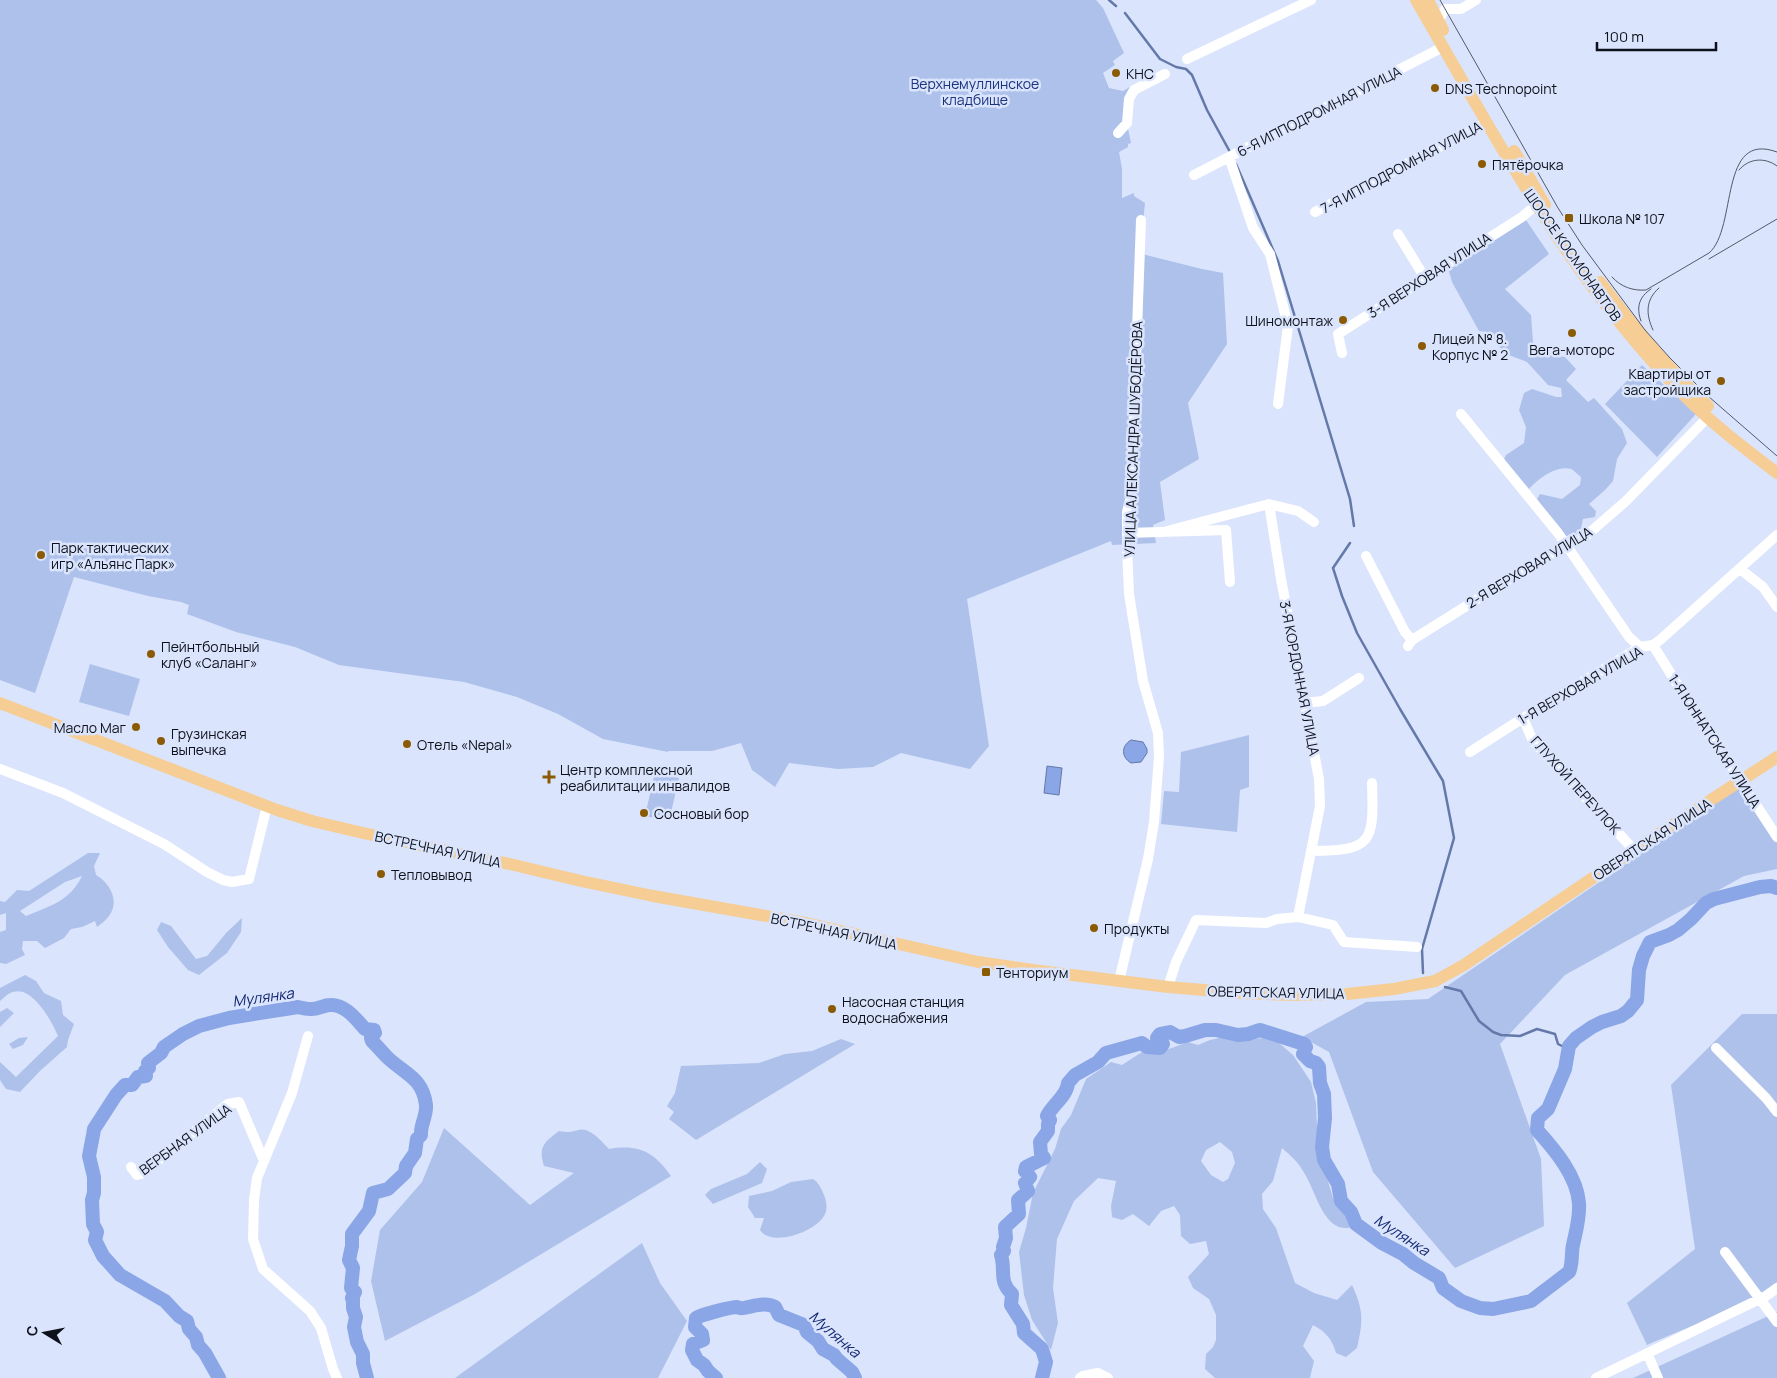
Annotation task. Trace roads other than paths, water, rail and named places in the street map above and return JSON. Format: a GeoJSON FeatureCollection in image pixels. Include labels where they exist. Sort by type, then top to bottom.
{"type":"FeatureCollection","features":[{"type":"Feature","properties":{"kind":"main road","name":"ШОССЕ КОСМОНАВТОВ"},"geometry":{"type":"LineString","coordinates":[[1416,0],[1536,205],[1619,322],[1661,372],[1708,417],[1777,473]]}},
{"type":"Feature","properties":{"kind":"main road","name":"ШОССЕ КОСМОНАВТОВ"},"geometry":{"type":"LineString","coordinates":[[1428,0],[1438,22],[1546,206],[1587,266],[1635,328],[1677,375],[1711,409],[1777,464]]}},
{"type":"Feature","properties":{"kind":"main road","name":"ВСТРЕЧНАЯ УЛИЦА"},"geometry":{"type":"LineString","coordinates":[[0,704],[267,806],[312,821],[653,896],[806,923],[920,949]]}},
{"type":"Feature","properties":{"kind":"main road","name":"ОВЕРЯТСКАЯ УЛИЦА"},"geometry":{"type":"LineString","coordinates":[[920,949],[989,964],[1168,987],[1240,994],[1338,994],[1394,989],[1435,981],[1464,965],[1634,850],[1777,757]]}},
{"type":"Feature","properties":{"kind":"street"},"geometry":{"type":"LineString","coordinates":[[1186,59],[1310,0]]}},
{"type":"Feature","properties":{"kind":"street"},"geometry":{"type":"LineString","coordinates":[[1438,22],[1445,9],[1461,9],[1476,0]]}},
{"type":"Feature","properties":{"kind":"street","name":"6-Я ИППОДРОМНАЯ УЛИЦА"},"geometry":{"type":"LineString","coordinates":[[1194,175],[1444,47]]}},
{"type":"Feature","properties":{"kind":"street"},"geometry":{"type":"LineString","coordinates":[[1118,133],[1127,123],[1129,99],[1134,90],[1165,74]]}},
{"type":"Feature","properties":{"kind":"street","name":"7-Я ИППОДРОМНАЯ УЛИЦА"},"geometry":{"type":"LineString","coordinates":[[1315,212],[1487,122]]}},
{"type":"Feature","properties":{"kind":"street"},"geometry":{"type":"LineString","coordinates":[[1225,159],[1253,228],[1270,254],[1288,326],[1278,404]]}},
{"type":"Feature","properties":{"kind":"street","name":"3-Я ВЕРХОВАЯ УЛИЦА"},"geometry":{"type":"LineString","coordinates":[[1342,353],[1338,334],[1522,217],[1536,205]]}},
{"type":"Feature","properties":{"kind":"street","name":"УЛИЦА АЛЕКСАНДРА ШУБОДЁРОВА"},"geometry":{"type":"LineString","coordinates":[[1119,981],[1150,844],[1159,758],[1158,733],[1144,681],[1129,594],[1127,512],[1131,496],[1141,220]]}},
{"type":"Feature","properties":{"kind":"street"},"geometry":{"type":"LineString","coordinates":[[1398,234],[1425,278]]}},
{"type":"Feature","properties":{"kind":"street"},"geometry":{"type":"LineString","coordinates":[[1461,414],[1558,533],[1629,636],[1640,647]]}},
{"type":"Feature","properties":{"kind":"street","name":"2-Я ВЕРХОВАЯ УЛИЦА"},"geometry":{"type":"LineString","coordinates":[[1366,556],[1410,643],[1548,555],[1567,547],[1587,535],[1626,501],[1708,417]]}},
{"type":"Feature","properties":{"kind":"street"},"geometry":{"type":"LineString","coordinates":[[1167,531],[1269,504],[1298,511],[1314,522]]}},
{"type":"Feature","properties":{"kind":"street","name":"3-Я КОРДОННАЯ УЛИЦА"},"geometry":{"type":"LineString","coordinates":[[1269,504],[1319,778],[1320,806],[1298,917]]}},
{"type":"Feature","properties":{"kind":"street"},"geometry":{"type":"LineString","coordinates":[[1127,533],[1226,530],[1230,582]]}},
{"type":"Feature","properties":{"kind":"street","name":"1-Я ВЕРХОВАЯ УЛИЦА"},"geometry":{"type":"LineString","coordinates":[[1470,752],[1640,647],[1653,645],[1777,535]]}},
{"type":"Feature","properties":{"kind":"street"},"geometry":{"type":"LineString","coordinates":[[1740,569],[1763,587],[1777,607]]}},
{"type":"Feature","properties":{"kind":"street","name":"1-Я ЮННАТСКАЯ УЛИЦА"},"geometry":{"type":"LineString","coordinates":[[1653,645],[1777,837]]}},
{"type":"Feature","properties":{"kind":"street"},"geometry":{"type":"LineString","coordinates":[[1304,703],[1322,701],[1359,678]]}},
{"type":"Feature","properties":{"kind":"street","name":"ГЛУХОЙ ПЕРЕУЛОК"},"geometry":{"type":"LineString","coordinates":[[1523,718],[1533,741],[1634,850]]}},
{"type":"Feature","properties":{"kind":"street"},"geometry":{"type":"LineString","coordinates":[[0,769],[63,793],[164,844],[206,872],[232,882],[249,879],[267,806]]}},
{"type":"Feature","properties":{"kind":"street"},"geometry":{"type":"LineString","coordinates":[[1312,851],[1344,850],[1357,847],[1368,837],[1373,816],[1372,784]]}},
{"type":"Feature","properties":{"kind":"street"},"geometry":{"type":"LineString","coordinates":[[1168,987],[1176,962],[1196,920],[1266,923],[1277,919],[1298,917],[1333,924],[1344,942],[1417,947]]}},
{"type":"Feature","properties":{"kind":"street"},"geometry":{"type":"LineString","coordinates":[[308,1036],[292,1092],[257,1178],[254,1200],[253,1238],[263,1269],[310,1312],[321,1328],[333,1369],[338,1378]]}},
{"type":"Feature","properties":{"kind":"street"},"geometry":{"type":"LineString","coordinates":[[1716,1048],[1766,1098],[1777,1112]]}},
{"type":"Feature","properties":{"kind":"street","name":"ВЕРБНАЯ УЛИЦА"},"geometry":{"type":"LineString","coordinates":[[131,1168],[137,1175],[141,1174],[228,1104],[239,1102],[264,1161]]}},
{"type":"Feature","properties":{"kind":"street"},"geometry":{"type":"LineString","coordinates":[[1725,1252],[1777,1322]]}},
{"type":"Feature","properties":{"kind":"street"},"geometry":{"type":"LineString","coordinates":[[1596,1378],[1760,1300],[1777,1288]]}},
{"type":"Feature","properties":{"kind":"street"},"geometry":{"type":"LineString","coordinates":[[1647,1353],[1658,1378]]}},
{"type":"Feature","properties":{"kind":"street"},"geometry":{"type":"LineString","coordinates":[[1080,1378],[1098,1373],[1108,1378]]}},
{"type":"Feature","properties":{"kind":"waterway"},"geometry":{"type":"LineString","coordinates":[[1109,0],[1116,6]]}},
{"type":"Feature","properties":{"kind":"waterway"},"geometry":{"type":"LineString","coordinates":[[1125,13],[1160,59],[1176,67],[1186,69],[1192,75],[1207,110],[1230,152]]}},
{"type":"Feature","properties":{"kind":"waterway"},"geometry":{"type":"LineString","coordinates":[[1236,164],[1278,261],[1350,499],[1354,526]]}},
{"type":"Feature","properties":{"kind":"waterway"},"geometry":{"type":"LineString","coordinates":[[1350,543],[1333,568],[1342,596],[1357,633],[1443,781],[1454,838],[1422,949],[1423,973]]}},
{"type":"Feature","properties":{"kind":"waterway","name":"Мулянка"},"geometry":{"type":"LineString","coordinates":[[1042,1378],[1046,1362],[1042,1349],[1024,1333],[1023,1324],[1011,1305],[1012,1294],[1005,1285],[1001,1255],[1004,1251],[1003,1247],[1006,1238],[1005,1227],[1019,1214],[1018,1200],[1028,1191],[1025,1183],[1030,1177],[1025,1171],[1026,1167],[1044,1158],[1041,1154],[1040,1142],[1048,1131],[1050,1120],[1047,1116],[1075,1075],[1098,1062],[1106,1053],[1142,1043],[1147,1047],[1160,1048],[1163,1044],[1157,1038],[1160,1034],[1170,1032],[1179,1037],[1205,1030],[1216,1030],[1238,1035],[1260,1030],[1304,1044],[1306,1047],[1303,1054],[1319,1067],[1320,1083],[1324,1094],[1325,1118],[1322,1147],[1324,1160],[1338,1184],[1341,1201],[1351,1212],[1356,1224],[1382,1243],[1403,1254],[1439,1278],[1443,1288],[1461,1301],[1480,1308],[1493,1309],[1531,1301],[1569,1272],[1571,1266],[1572,1248],[1579,1209],[1577,1193],[1570,1173],[1537,1130],[1538,1118],[1548,1109],[1565,1069],[1569,1046],[1576,1038],[1592,1027],[1621,1016],[1637,1000],[1639,970],[1650,942],[1678,930],[1706,903],[1714,899],[1760,887],[1771,886],[1777,888]]}},
{"type":"Feature","properties":{"kind":"waterway"},"geometry":{"type":"LineString","coordinates":[[1445,987],[1461,991],[1479,1021],[1493,1032],[1501,1035],[1520,1036],[1537,1029],[1555,1034],[1558,1044],[1568,1049]]}},
{"type":"Feature","properties":{"kind":"waterway","name":"Мулянка"},"geometry":{"type":"LineString","coordinates":[[219,1378],[205,1353],[198,1345],[196,1337],[189,1329],[187,1321],[179,1316],[165,1301],[120,1275],[103,1256],[95,1240],[97,1232],[93,1224],[92,1200],[94,1177],[89,1156],[94,1129],[116,1095],[125,1085],[132,1085],[138,1077],[146,1076],[145,1071],[149,1068],[148,1063],[161,1053],[164,1047],[183,1034],[199,1026],[229,1018],[298,1007],[313,1009],[330,1005],[341,1007],[365,1029],[374,1030],[375,1033],[371,1038],[372,1041],[388,1058],[417,1082],[426,1105],[421,1135],[417,1139],[415,1153],[406,1166],[405,1173],[388,1189],[373,1193],[369,1211],[352,1234],[349,1260],[353,1268],[351,1288],[355,1292],[352,1298],[356,1317],[354,1327],[357,1342],[363,1354],[367,1378]]}},
{"type":"Feature","properties":{"kind":"waterway","name":"Мулянка"},"geometry":{"type":"LineString","coordinates":[[716,1378],[697,1360],[692,1350],[693,1344],[703,1340],[702,1334],[695,1327],[696,1318],[729,1308],[756,1305],[775,1307],[779,1315],[804,1325],[807,1332],[818,1341],[823,1349],[834,1355],[852,1372],[855,1378]]}},
{"type":"Feature","properties":{"kind":"tram line"},"geometry":{"type":"LineString","coordinates":[[1440,0],[1558,208],[1582,245],[1645,330],[1670,358],[1708,396],[1777,456]]}},
{"type":"Feature","properties":{"kind":"tram line"},"geometry":{"type":"LineString","coordinates":[[1612,277],[1628,288],[1646,290],[1709,253],[1718,241],[1724,224],[1737,168],[1746,155],[1758,149],[1777,152]]}},
{"type":"Feature","properties":{"kind":"tram line"},"geometry":{"type":"LineString","coordinates":[[1739,170],[1747,163],[1757,160],[1767,161],[1777,166]]}},
{"type":"Feature","properties":{"kind":"tram line"},"geometry":{"type":"LineString","coordinates":[[1709,259],[1777,219]]}},
{"type":"Feature","properties":{"kind":"tram line"},"geometry":{"type":"LineString","coordinates":[[1653,330],[1648,308],[1651,298],[1659,288]]}},
{"type":"Feature","properties":{"kind":"tram line"},"geometry":{"type":"LineString","coordinates":[[1641,321],[1639,311],[1641,299],[1651,289]]}},
{"type":"Feature","properties":{"kind":"place","name":"КНС"},"geometry":{"type":"Point","coordinates":[1116,73]}},
{"type":"Feature","properties":{"kind":"place","name":"DNS Technopoint"},"geometry":{"type":"Point","coordinates":[1435,88]}},
{"type":"Feature","properties":{"kind":"place","name":"Пятёрочка"},"geometry":{"type":"Point","coordinates":[1482,164]}},
{"type":"Feature","properties":{"kind":"place","name":"Школа № 107"},"geometry":{"type":"Point","coordinates":[1569,218]}},
{"type":"Feature","properties":{"kind":"place","name":"Шиномонтаж"},"geometry":{"type":"Point","coordinates":[1343,320]}},
{"type":"Feature","properties":{"kind":"place","name":"Вега-моторс"},"geometry":{"type":"Point","coordinates":[1572,333]}},
{"type":"Feature","properties":{"kind":"place","name":"Лицей № 8. Корпус № 2"},"geometry":{"type":"Point","coordinates":[1422,346]}},
{"type":"Feature","properties":{"kind":"place","name":"Квартиры от застройщика"},"geometry":{"type":"Point","coordinates":[1721,381]}},
{"type":"Feature","properties":{"kind":"place","name":"Парк тактических игр «Альянс Парк»"},"geometry":{"type":"Point","coordinates":[41,555]}},
{"type":"Feature","properties":{"kind":"place","name":"Пейнтбольный клуб «Саланг»"},"geometry":{"type":"Point","coordinates":[151,654]}},
{"type":"Feature","properties":{"kind":"place","name":"Масло Маг"},"geometry":{"type":"Point","coordinates":[136,727]}},
{"type":"Feature","properties":{"kind":"place","name":"Грузинская выпечка"},"geometry":{"type":"Point","coordinates":[161,741]}},
{"type":"Feature","properties":{"kind":"place","name":"Отель «Nepal»"},"geometry":{"type":"Point","coordinates":[407,744]}},
{"type":"Feature","properties":{"kind":"place","name":"Центр комплексной реабилитации инвалидов"},"geometry":{"type":"Point","coordinates":[549,777]}},
{"type":"Feature","properties":{"kind":"place","name":"Сосновый бор"},"geometry":{"type":"Point","coordinates":[644,813]}},
{"type":"Feature","properties":{"kind":"place","name":"Тепловывод"},"geometry":{"type":"Point","coordinates":[381,874]}},
{"type":"Feature","properties":{"kind":"place","name":"Пpoдукты"},"geometry":{"type":"Point","coordinates":[1094,928]}},
{"type":"Feature","properties":{"kind":"place","name":"Тенториум"},"geometry":{"type":"Point","coordinates":[986,972]}},
{"type":"Feature","properties":{"kind":"place","name":"Насосная станция водоснабжения"},"geometry":{"type":"Point","coordinates":[832,1009]}},
{"type":"Feature","properties":{"kind":"park label","name":"Верхнемуллинское кладбище"},"geometry":{"type":"Point","coordinates":[975,92]}}]}
